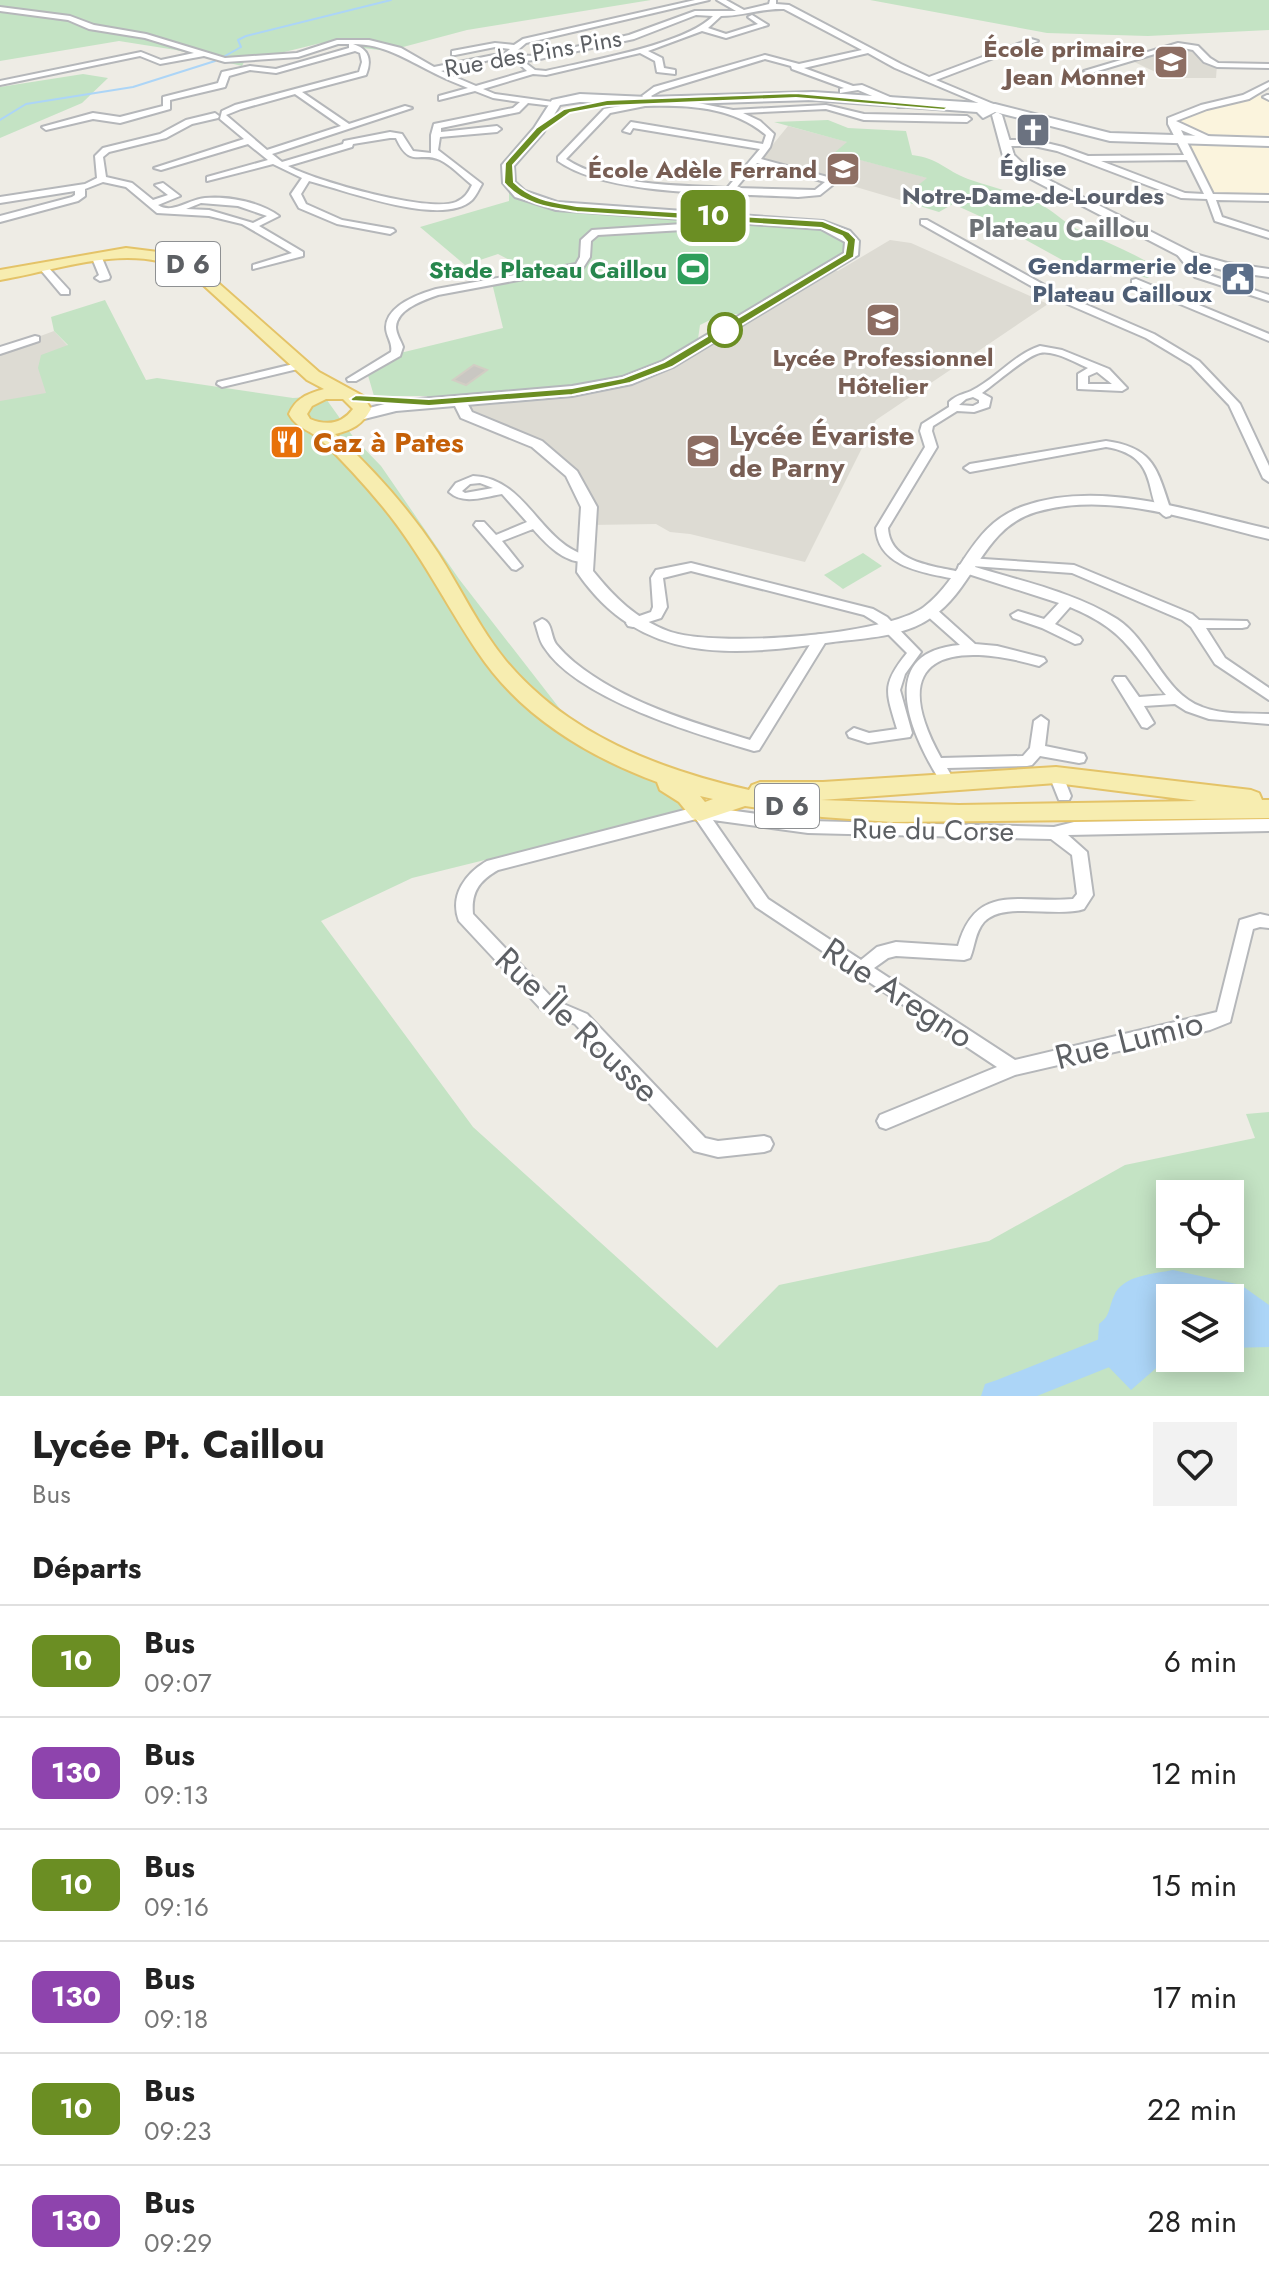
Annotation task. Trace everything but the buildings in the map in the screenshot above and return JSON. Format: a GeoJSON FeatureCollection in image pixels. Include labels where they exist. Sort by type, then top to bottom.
{"type":"FeatureCollection","features":[{"type":"Feature","properties":{"kind":"main road"},"geometry":{"type":"LineString","coordinates":[[352,402],[318,428],[299,419],[299,408],[310,399],[326,394],[352,402],[396,406],[572,391],[640,376],[668,364],[851,255],[852,241],[845,234],[823,225],[577,209],[530,199],[513,189],[507,173],[508,165],[539,130],[553,105],[568,99],[662,102],[832,96],[988,112],[1110,137],[1269,142]]}},
{"type":"Feature","properties":{"kind":"main road"},"geometry":{"type":"LineString","coordinates":[[539,130],[567,111],[590,102]]}},
{"type":"Feature","properties":{"kind":"main road"},"geometry":{"type":"LineString","coordinates":[[553,105],[567,111]]}},
{"type":"Feature","properties":{"kind":"main road","name":"D 6"},"geometry":{"type":"LineString","coordinates":[[0,273],[146,253],[181,259],[307,371],[352,402],[341,434],[342,441],[427,534],[496,648],[541,696],[589,731],[662,767],[745,795]]}},
{"type":"Feature","properties":{"kind":"main road"},"geometry":{"type":"LineString","coordinates":[[307,371],[315,388],[310,399]]}},
{"type":"Feature","properties":{"kind":"main road","name":"D 6"},"geometry":{"type":"LineString","coordinates":[[318,428],[416,536],[487,651],[512,681],[543,711],[630,762],[745,795],[840,805],[1263,803]]}},
{"type":"Feature","properties":{"kind":"main road"},"geometry":{"type":"LineString","coordinates":[[630,762],[687,796],[700,812],[745,795],[823,791],[942,772],[1263,803]]}},
{"type":"Feature","properties":{"kind":"street"},"geometry":{"type":"LineString","coordinates":[[505,57],[523,41],[705,0]]}},
{"type":"Feature","properties":{"kind":"street"},"geometry":{"type":"LineString","coordinates":[[721,0],[744,12]]}},
{"type":"Feature","properties":{"kind":"street"},"geometry":{"type":"LineString","coordinates":[[777,2],[869,51],[930,79],[988,112],[1018,168],[1185,259],[1269,273]]}},
{"type":"Feature","properties":{"kind":"street","name":"Rue des Pins Pins"},"geometry":{"type":"LineString","coordinates":[[433,70],[505,57],[535,58],[631,37],[695,13],[744,12],[777,2]]}},
{"type":"Feature","properties":{"kind":"street"},"geometry":{"type":"LineString","coordinates":[[0,9],[54,14],[92,27],[146,36],[233,60],[298,55],[332,43],[379,43],[433,70],[504,99],[553,105]]}},
{"type":"Feature","properties":{"kind":"street"},"geometry":{"type":"LineString","coordinates":[[442,98],[533,72],[546,73],[640,50],[703,29],[715,22],[719,14]]}},
{"type":"Feature","properties":{"kind":"street"},"geometry":{"type":"LineString","coordinates":[[703,29],[726,36],[764,25],[752,17]]}},
{"type":"Feature","properties":{"kind":"street"},"geometry":{"type":"LineString","coordinates":[[597,19],[610,23],[631,37]]}},
{"type":"Feature","properties":{"kind":"street"},"geometry":{"type":"LineString","coordinates":[[930,79],[1034,41]]}},
{"type":"Feature","properties":{"kind":"street"},"geometry":{"type":"LineString","coordinates":[[102,179],[99,156],[106,150],[163,136],[189,122],[221,115],[238,107],[363,73],[366,62],[358,48],[332,43]]}},
{"type":"Feature","properties":{"kind":"street"},"geometry":{"type":"LineString","coordinates":[[455,53],[495,45],[516,47]]}},
{"type":"Feature","properties":{"kind":"street"},"geometry":{"type":"LineString","coordinates":[[1088,71],[1178,45],[1195,48],[1217,65],[1269,66]]}},
{"type":"Feature","properties":{"kind":"street"},"geometry":{"type":"LineString","coordinates":[[46,127],[93,116],[120,120],[167,107],[166,99],[222,85],[225,74],[250,68],[276,71],[358,48]]}},
{"type":"Feature","properties":{"kind":"street"},"geometry":{"type":"LineString","coordinates":[[640,50],[659,60],[660,70],[672,72]]}},
{"type":"Feature","properties":{"kind":"street"},"geometry":{"type":"LineString","coordinates":[[869,51],[795,67],[900,103],[904,117]]}},
{"type":"Feature","properties":{"kind":"street"},"geometry":{"type":"LineString","coordinates":[[0,83],[141,54],[165,62],[202,53]]}},
{"type":"Feature","properties":{"kind":"street"},"geometry":{"type":"LineString","coordinates":[[662,102],[646,96],[657,89],[765,57],[799,66]]}},
{"type":"Feature","properties":{"kind":"street"},"geometry":{"type":"LineString","coordinates":[[518,58],[533,72]]}},
{"type":"Feature","properties":{"kind":"street"},"geometry":{"type":"LineString","coordinates":[[1266,85],[1250,94],[1173,117],[1172,124],[1211,198],[1218,219],[1222,223],[1269,235]]}},
{"type":"Feature","properties":{"kind":"street"},"geometry":{"type":"LineString","coordinates":[[832,96],[850,88]]}},
{"type":"Feature","properties":{"kind":"street"},"geometry":{"type":"LineString","coordinates":[[297,92],[348,127]]}},
{"type":"Feature","properties":{"kind":"street"},"geometry":{"type":"LineString","coordinates":[[1250,94],[1268,97]]}},
{"type":"Feature","properties":{"kind":"street"},"geometry":{"type":"LineString","coordinates":[[221,115],[279,163],[307,177],[407,206],[442,207],[464,200],[477,184],[434,151],[440,123],[516,110],[526,101]]}},
{"type":"Feature","properties":{"kind":"street"},"geometry":{"type":"LineString","coordinates":[[687,101],[724,110],[763,126],[771,139],[731,188]]}},
{"type":"Feature","properties":{"kind":"street"},"geometry":{"type":"LineString","coordinates":[[662,102],[607,111],[561,159],[569,168],[605,180],[809,194],[817,193],[832,181],[756,160]]}},
{"type":"Feature","properties":{"kind":"street"},"geometry":{"type":"LineString","coordinates":[[724,110],[826,107],[864,117],[988,112]]}},
{"type":"Feature","properties":{"kind":"street"},"geometry":{"type":"LineString","coordinates":[[266,153],[408,108]]}},
{"type":"Feature","properties":{"kind":"street"},"geometry":{"type":"LineString","coordinates":[[1172,124],[1213,140]]}},
{"type":"Feature","properties":{"kind":"street"},"geometry":{"type":"LineString","coordinates":[[627,131],[631,125],[766,147]]}},
{"type":"Feature","properties":{"kind":"street"},"geometry":{"type":"LineString","coordinates":[[435,135],[497,129]]}},
{"type":"Feature","properties":{"kind":"street"},"geometry":{"type":"LineString","coordinates":[[210,179],[349,145],[347,143],[390,135],[399,136],[403,149],[410,154],[440,156]]}},
{"type":"Feature","properties":{"kind":"street"},"geometry":{"type":"LineString","coordinates":[[158,168],[251,140]]}},
{"type":"Feature","properties":{"kind":"street"},"geometry":{"type":"LineString","coordinates":[[1004,143],[1046,145],[1176,194],[1211,198],[1269,198]]}},
{"type":"Feature","properties":{"kind":"street"},"geometry":{"type":"LineString","coordinates":[[1087,159],[1191,157]]}},
{"type":"Feature","properties":{"kind":"street"},"geometry":{"type":"LineString","coordinates":[[307,177],[296,194],[302,206],[340,222],[390,231]]}},
{"type":"Feature","properties":{"kind":"street"},"geometry":{"type":"LineString","coordinates":[[0,200],[80,187],[102,179],[129,185],[160,211],[219,215],[253,226],[300,254],[256,267]]}},
{"type":"Feature","properties":{"kind":"street"},"geometry":{"type":"LineString","coordinates":[[151,204],[175,196],[160,185]]}},
{"type":"Feature","properties":{"kind":"street"},"geometry":{"type":"LineString","coordinates":[[0,219],[75,199],[80,196],[80,187]]}},
{"type":"Feature","properties":{"kind":"street"},"geometry":{"type":"LineString","coordinates":[[176,212],[188,204],[215,201],[244,205],[274,216],[253,226]]}},
{"type":"Feature","properties":{"kind":"street"},"geometry":{"type":"LineString","coordinates":[[352,402],[396,354],[397,341],[391,329],[394,318],[423,297],[580,266],[585,257],[586,240],[595,232],[669,225],[710,227],[717,225],[719,216]]}},
{"type":"Feature","properties":{"kind":"street"},"geometry":{"type":"LineString","coordinates":[[924,222],[1053,294],[1150,336],[1195,363],[1234,404],[1269,478]]}},
{"type":"Feature","properties":{"kind":"street"},"geometry":{"type":"LineString","coordinates":[[97,258],[105,277],[100,278]]}},
{"type":"Feature","properties":{"kind":"street"},"geometry":{"type":"LineString","coordinates":[[1185,259],[1199,275],[1269,298]]}},
{"type":"Feature","properties":{"kind":"street"},"geometry":{"type":"LineString","coordinates":[[42,268],[65,292]]}},
{"type":"Feature","properties":{"kind":"street"},"geometry":{"type":"LineString","coordinates":[[1136,282],[1269,338]]}},
{"type":"Feature","properties":{"kind":"street"},"geometry":{"type":"LineString","coordinates":[[0,351],[35,339]]}},
{"type":"Feature","properties":{"kind":"street"},"geometry":{"type":"LineString","coordinates":[[1094,369],[1058,352],[1040,349],[974,394],[985,398],[985,405],[974,409],[955,408],[928,424],[926,431],[931,447],[882,528],[880,538],[885,547],[907,561],[964,569],[1061,567],[1087,572],[1181,614],[1196,624],[1220,661],[1269,695]]}},
{"type":"Feature","properties":{"kind":"street"},"geometry":{"type":"LineString","coordinates":[[222,384],[307,371]]}},
{"type":"Feature","properties":{"kind":"street"},"geometry":{"type":"LineString","coordinates":[[459,400],[466,415],[537,444],[572,474],[589,507],[585,572],[598,593],[633,623],[674,639],[734,648],[891,628],[930,611],[991,530],[1013,516],[1046,505],[1102,502],[1269,534]]}},
{"type":"Feature","properties":{"kind":"street"},"geometry":{"type":"LineString","coordinates":[[970,468],[1106,444],[1125,446],[1145,458],[1166,513]]}},
{"type":"Feature","properties":{"kind":"street"},"geometry":{"type":"LineString","coordinates":[[505,490],[568,556],[584,559]]}},
{"type":"Feature","properties":{"kind":"street"},"geometry":{"type":"LineString","coordinates":[[494,540],[536,523]]}},
{"type":"Feature","properties":{"kind":"street"},"geometry":{"type":"LineString","coordinates":[[480,525],[516,566]]}},
{"type":"Feature","properties":{"kind":"street"},"geometry":{"type":"LineString","coordinates":[[633,623],[656,615],[660,607],[657,578],[661,573],[691,567],[868,612],[891,628],[914,652],[900,669],[893,689],[905,733],[868,738],[854,733]]}},
{"type":"Feature","properties":{"kind":"street"},"geometry":{"type":"LineString","coordinates":[[964,569],[1067,602],[1116,625],[1135,642],[1179,699],[1189,707],[1202,712],[1269,719]]}},
{"type":"Feature","properties":{"kind":"street"},"geometry":{"type":"LineString","coordinates":[[1047,625],[1067,602]]}},
{"type":"Feature","properties":{"kind":"street"},"geometry":{"type":"LineString","coordinates":[[930,611],[970,647]]}},
{"type":"Feature","properties":{"kind":"street"},"geometry":{"type":"LineString","coordinates":[[1018,615],[1047,625],[1075,640]]}},
{"type":"Feature","properties":{"kind":"street"},"geometry":{"type":"LineString","coordinates":[[542,623],[542,631],[555,655],[593,682],[670,719],[754,746],[821,638]]}},
{"type":"Feature","properties":{"kind":"street"},"geometry":{"type":"LineString","coordinates":[[1196,624],[1242,624]]}},
{"type":"Feature","properties":{"kind":"street"},"geometry":{"type":"LineString","coordinates":[[1039,661],[970,647],[946,651],[929,659],[916,678],[915,716],[942,772],[1027,761],[1037,750],[1041,721]]}},
{"type":"Feature","properties":{"kind":"street"},"geometry":{"type":"LineString","coordinates":[[1120,680],[1147,723]]}},
{"type":"Feature","properties":{"kind":"street"},"geometry":{"type":"LineString","coordinates":[[1135,702],[1179,699]]}},
{"type":"Feature","properties":{"kind":"street"},"geometry":{"type":"LineString","coordinates":[[1037,750],[1079,758]]}},
{"type":"Feature","properties":{"kind":"street","name":"Rue du Corse"},"geometry":{"type":"LineString","coordinates":[[468,884],[476,874],[493,865],[700,812],[808,827],[1054,833],[1073,824],[1109,827],[1269,825]]}},
{"type":"Feature","properties":{"kind":"street","name":"Rue Aregno"},"geometry":{"type":"LineString","coordinates":[[700,812],[762,903],[1013,1068]]}},
{"type":"Feature","properties":{"kind":"street"},"geometry":{"type":"LineString","coordinates":[[1079,852],[1091,837],[1109,827]]}},
{"type":"Feature","properties":{"kind":"street"},"geometry":{"type":"LineString","coordinates":[[861,969],[883,952],[896,949],[964,953],[967,932],[982,911],[992,906],[1055,909],[1078,905],[1085,895],[1079,852],[1054,833]]}},
{"type":"Feature","properties":{"kind":"street","name":"Rue Île Rousse"},"geometry":{"type":"LineString","coordinates":[[468,884],[463,905],[465,916],[475,930],[548,1005],[581,1019],[700,1145],[718,1149],[764,1144]]}},
{"type":"Feature","properties":{"kind":"street","name":"Rue Lumio"},"geometry":{"type":"LineString","coordinates":[[1013,1068],[1210,1023],[1224,1017],[1246,925],[1260,920],[1269,922]]}},
{"type":"Feature","properties":{"kind":"street","name":"Rue Aregno"},"geometry":{"type":"LineString","coordinates":[[886,1121],[1013,1068]]}},
{"type":"Feature","properties":{"kind":"shaded area","name":"École primaire Jean Monnet"},"geometry":{"type":"Polygon","coordinates":[[[1178,45],[1195,48],[1217,65],[1216,78],[1168,78],[1128,59],[1178,45]]]}},
{"type":"Feature","properties":{"kind":"shaded area"},"geometry":{"type":"Polygon","coordinates":[[[1252,95],[1269,96],[1269,198],[1211,198],[1171,118],[1252,95]]]}},
{"type":"Feature","properties":{"kind":"shaded area","name":"École Adèle Ferrand"},"geometry":{"type":"Polygon","coordinates":[[[788,126],[848,142],[835,153],[928,178],[900,200],[761,159],[788,126]]]}},
{"type":"Feature","properties":{"kind":"shaded area","name":"Lycée Évariste de Parny"},"geometry":{"type":"Polygon","coordinates":[[[890,240],[911,243],[1048,304],[876,420],[805,562],[670,532],[656,524],[590,525],[589,507],[556,458],[472,419],[459,400],[640,376],[890,240]]]}},
{"type":"Feature","properties":{"kind":"shaded area"},"geometry":{"type":"Polygon","coordinates":[[[54,331],[68,346],[46,395],[0,411],[0,351],[54,331]]]}},
{"type":"Feature","properties":{"kind":"green space"},"geometry":{"type":"Polygon","coordinates":[[[0,0],[651,0],[467,30],[388,51],[321,43],[244,62],[242,66],[176,50],[119,41],[0,61],[0,0]]]}},
{"type":"Feature","properties":{"kind":"green space"},"geometry":{"type":"Polygon","coordinates":[[[870,0],[1269,0],[1269,30],[1148,36],[1047,33],[870,0]]]}},
{"type":"Feature","properties":{"kind":"green space"},"geometry":{"type":"Polygon","coordinates":[[[83,74],[108,78],[82,103],[0,138],[0,87],[83,74]]]}},
{"type":"Feature","properties":{"kind":"green space"},"geometry":{"type":"Polygon","coordinates":[[[828,120],[848,128],[906,131],[912,155],[935,162],[968,179],[1038,203],[1074,227],[1163,271],[1147,278],[1108,265],[1084,272],[997,224],[953,204],[939,212],[900,200],[927,178],[834,153],[847,142],[774,122],[828,120]]]}},
{"type":"Feature","properties":{"kind":"green space"},"geometry":{"type":"Polygon","coordinates":[[[509,183],[542,203],[823,225],[853,248],[755,313],[720,315],[700,325],[697,346],[613,384],[429,403],[427,396],[374,396],[367,372],[396,354],[503,328],[492,283],[536,274],[498,254],[465,265],[420,227],[509,201],[509,183]]]}},
{"type":"Feature","properties":{"kind":"green space"},"geometry":{"type":"Polygon","coordinates":[[[105,300],[146,380],[157,378],[293,398],[324,396],[354,438],[381,466],[459,579],[581,736],[668,784],[687,810],[412,878],[321,921],[473,1127],[717,1348],[779,1285],[989,1241],[1125,1165],[1255,1138],[1246,1114],[1269,1112],[1269,1396],[0,1396],[0,401],[46,393],[38,368],[41,355],[68,345],[54,331],[51,317],[105,300]]]}},
{"type":"Feature","properties":{"kind":"green space"},"geometry":{"type":"Polygon","coordinates":[[[863,553],[882,566],[843,589],[824,575],[863,553]]]}},
{"type":"Feature","properties":{"kind":"water"},"geometry":{"type":"Polygon","coordinates":[[[1173,1270],[1236,1284],[1156,1284],[1156,1368],[1131,1390],[1097,1355],[1099,1324],[1106,1318],[1118,1289],[1139,1277],[1173,1270]]]}},
{"type":"Feature","properties":{"kind":"water"},"geometry":{"type":"Polygon","coordinates":[[[1244,1287],[1269,1305],[1269,1347],[1244,1348],[1244,1287]]]}},
{"type":"Feature","properties":{"kind":"waterway"},"geometry":{"type":"LineString","coordinates":[[225,56],[241,47],[238,40],[246,36],[391,0]]}},
{"type":"Feature","properties":{"kind":"waterway"},"geometry":{"type":"LineString","coordinates":[[0,120],[26,104],[133,87],[215,61]]}},
{"type":"Feature","properties":{"kind":"waterway"},"geometry":{"type":"LineString","coordinates":[[997,1396],[1127,1344],[1156,1338]]}},
{"type":"Feature","properties":{"kind":"bus line","name":"10"},"geometry":{"type":"LineString","coordinates":[[356,399],[429,403],[572,391],[626,381],[668,364],[851,255],[852,241],[845,234],[835,228],[809,222],[577,209],[542,203],[520,194],[509,183],[508,165],[539,130],[567,111],[607,103],[796,96],[832,96],[944,107]]}},
{"type":"Feature","properties":{"kind":"place","name":"École primaire Jean Monnet"},"geometry":{"type":"Point","coordinates":[1171,62]}},
{"type":"Feature","properties":{"kind":"place","name":"Église Notre-Dame-de-Lourdes"},"geometry":{"type":"Point","coordinates":[1033,130]}},
{"type":"Feature","properties":{"kind":"place","name":"École Adèle Ferrand"},"geometry":{"type":"Point","coordinates":[843,169]}},
{"type":"Feature","properties":{"kind":"place","name":"Stade Plateau Caillou"},"geometry":{"type":"Point","coordinates":[693,269]}},
{"type":"Feature","properties":{"kind":"place","name":"Gendarmerie de Plateau Cailloux"},"geometry":{"type":"Point","coordinates":[1238,279]}},
{"type":"Feature","properties":{"kind":"place","name":"Lycée Professionnel Hôtelier"},"geometry":{"type":"Point","coordinates":[883,320]}},
{"type":"Feature","properties":{"kind":"place","name":"Caz à Pates"},"geometry":{"type":"Point","coordinates":[287,442]}},
{"type":"Feature","properties":{"kind":"place","name":"Lycée Évariste de Parny"},"geometry":{"type":"Point","coordinates":[703,451]}},
{"type":"Feature","properties":{"kind":"district","name":"Plateau Caillou"},"geometry":{"type":"Point","coordinates":[1059,228]}}]}
